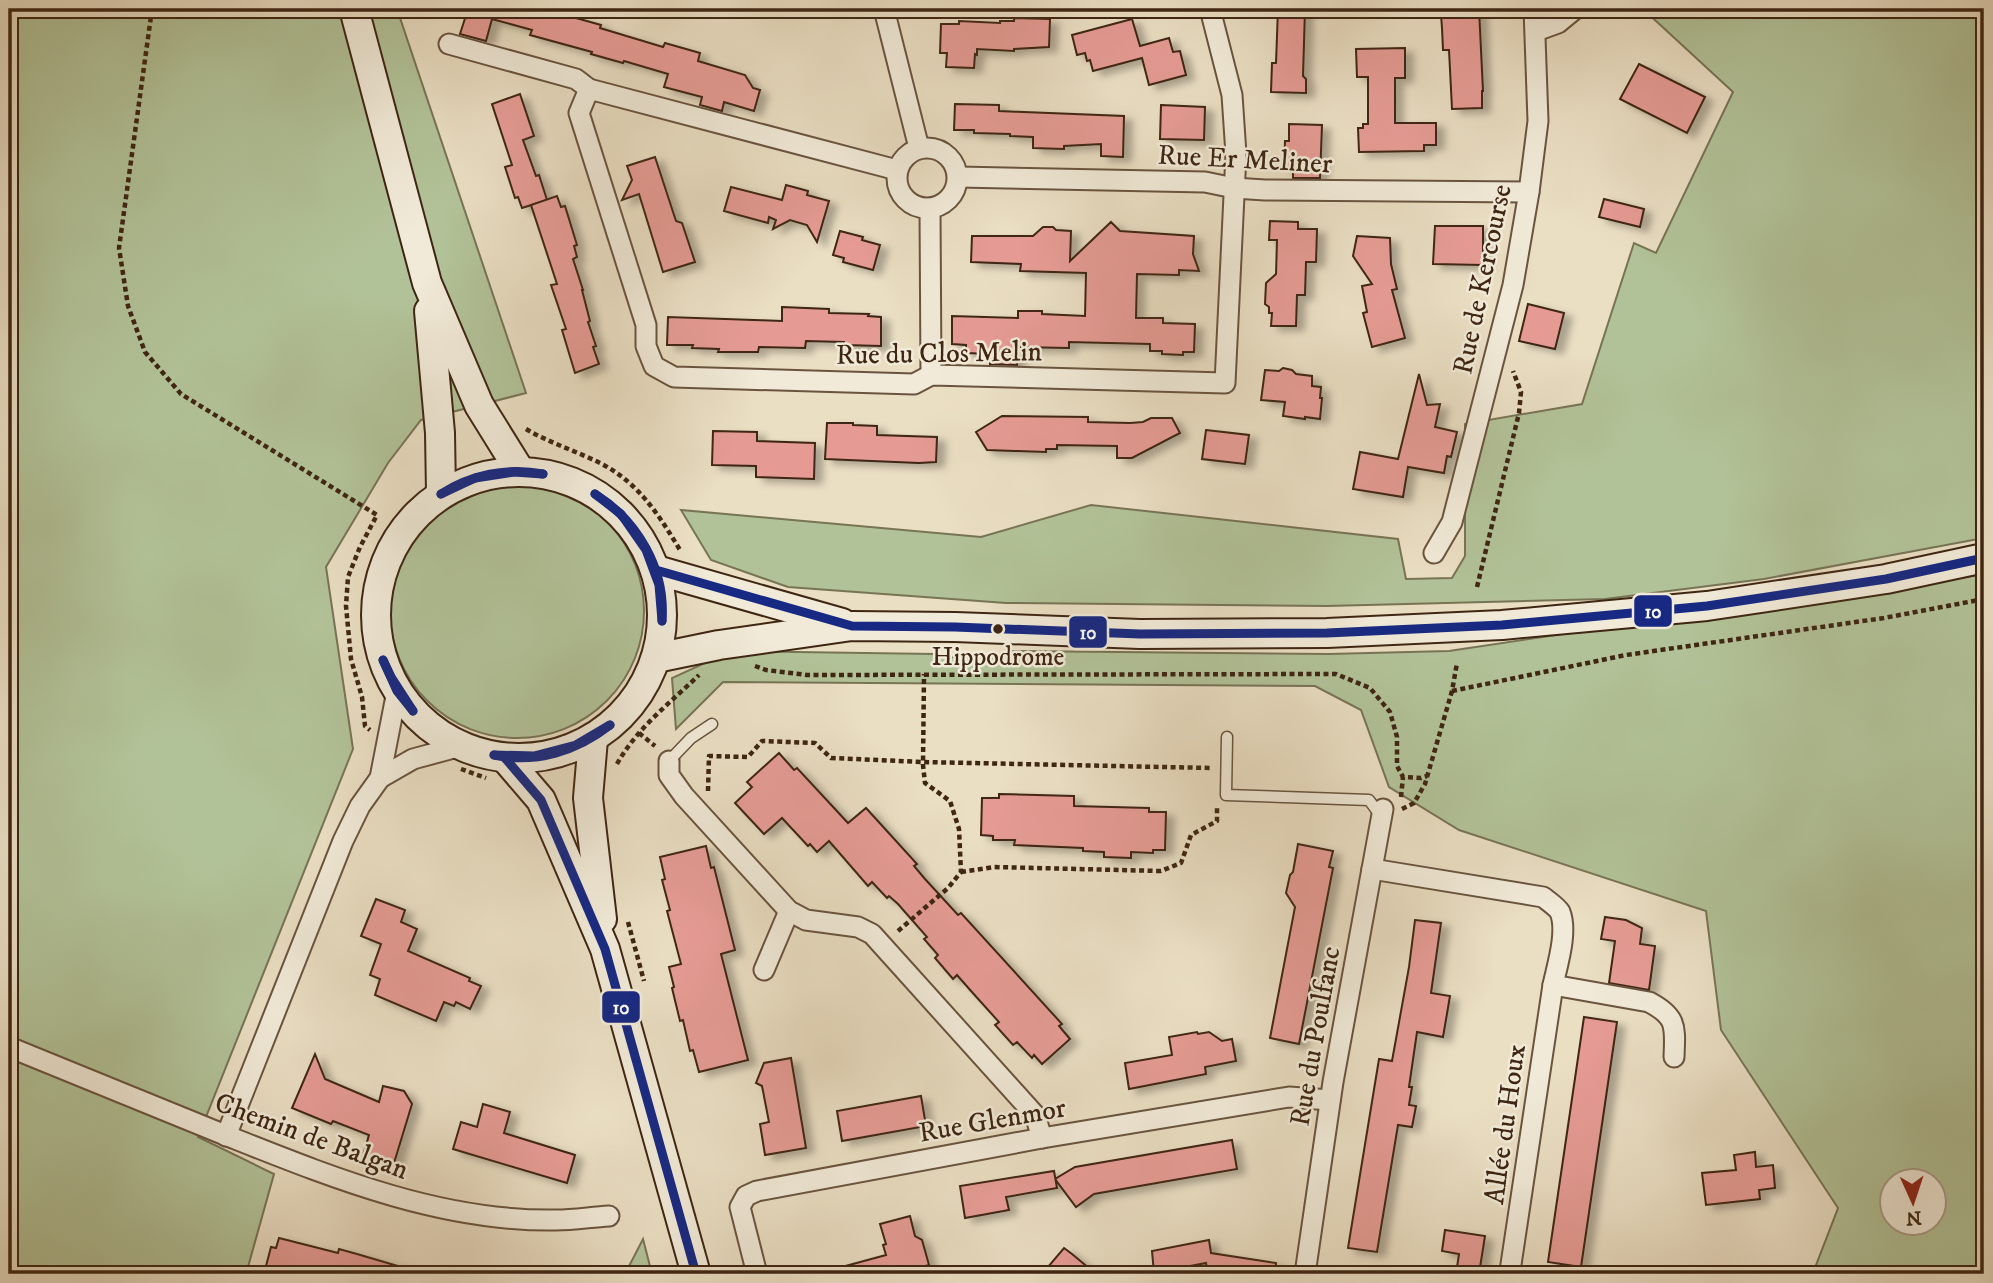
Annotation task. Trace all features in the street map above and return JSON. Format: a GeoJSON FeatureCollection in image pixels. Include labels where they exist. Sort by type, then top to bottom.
{"type":"FeatureCollection","features":[{"type":"Feature","properties":{"kind":"main road"},"geometry":{"type":"LineString","coordinates":[[355,9],[427,283],[479,405],[520,471]]}},
{"type":"Feature","properties":{"kind":"main road"},"geometry":{"type":"LineString","coordinates":[[427,283],[440,433],[441,493]]}},
{"type":"Feature","properties":{"kind":"main road"},"geometry":{"type":"LineString","coordinates":[[500,770],[564,751],[593,738],[623,714],[643,688],[656,658],[662,629],[662,600],[656,570],[636,531],[604,499],[564,478],[520,471],[479,476],[441,493],[408,522],[385,561],[375,605],[379,650],[397,691],[415,714],[460,757],[500,770],[541,800],[606,949],[696,1274]]}},
{"type":"Feature","properties":{"kind":"main road"},"geometry":{"type":"LineString","coordinates":[[656,658],[719,645],[852,626],[1167,634],[1327,633],[1502,625],[1721,604],[1886,579],[1984,558]]}},
{"type":"Feature","properties":{"kind":"main road"},"geometry":{"type":"LineString","coordinates":[[656,570],[852,626]]}},
{"type":"Feature","properties":{"kind":"main road"},"geometry":{"type":"LineString","coordinates":[[593,738],[588,798],[606,949]]}},
{"type":"Feature","properties":{"kind":"street"},"geometry":{"type":"LineString","coordinates":[[884,9],[919,148]]}},
{"type":"Feature","properties":{"kind":"street","name":"Rue du Clos Melin"},"geometry":{"type":"LineString","coordinates":[[589,89],[579,113],[646,325],[646,346],[654,366],[674,377],[914,384],[931,374],[1225,383],[1236,154],[1232,95],[1210,9]]}},
{"type":"Feature","properties":{"kind":"street","name":"Rue de Kercourse"},"geometry":{"type":"LineString","coordinates":[[1434,553],[1451,522],[1513,285],[1538,121],[1534,9]]}},
{"type":"Feature","properties":{"kind":"street"},"geometry":{"type":"LineString","coordinates":[[1536,32],[1558,23],[1575,9]]}},
{"type":"Feature","properties":{"kind":"street"},"geometry":{"type":"LineString","coordinates":[[449,44],[576,79],[589,89],[897,170]]}},
{"type":"Feature","properties":{"kind":"street"},"geometry":{"type":"LineString","coordinates":[[928,147],[941,151],[955,166],[958,177],[956,190],[950,200],[941,206],[919,208],[908,202],[901,192],[897,170],[909,153],[919,148],[928,147]]}},
{"type":"Feature","properties":{"kind":"street","name":"Rue Er Meliner"},"geometry":{"type":"LineString","coordinates":[[958,177],[1205,182],[1234,188],[1265,190],[1529,192]]}},
{"type":"Feature","properties":{"kind":"street"},"geometry":{"type":"LineString","coordinates":[[930,209],[931,374]]}},
{"type":"Feature","properties":{"kind":"street"},"geometry":{"type":"LineString","coordinates":[[226,1136],[343,841],[360,806],[380,778],[397,691]]}},
{"type":"Feature","properties":{"kind":"street"},"geometry":{"type":"LineString","coordinates":[[380,778],[413,760],[460,757]]}},
{"type":"Feature","properties":{"kind":"street"},"geometry":{"type":"LineString","coordinates":[[669,761],[669,775],[684,796],[789,911],[806,920],[858,928],[872,934],[1035,1115],[1042,1138]]}},
{"type":"Feature","properties":{"kind":"street","name":"Rue du Poulfanc"},"geometry":{"type":"LineString","coordinates":[[1306,1274],[1330,1100],[1383,814]]}},
{"type":"Feature","properties":{"kind":"street","name":"Allée du Houx"},"geometry":{"type":"LineString","coordinates":[[1372,869],[1544,897],[1559,911],[1561,948],[1553,985],[1510,1272]]}},
{"type":"Feature","properties":{"kind":"street"},"geometry":{"type":"LineString","coordinates":[[764,971],[789,911]]}},
{"type":"Feature","properties":{"kind":"street"},"geometry":{"type":"LineString","coordinates":[[1553,985],[1649,1002],[1663,1009],[1675,1026],[1674,1057]]}},
{"type":"Feature","properties":{"kind":"street","name":"Chemin de Balgan"},"geometry":{"type":"LineString","coordinates":[[9,1047],[328,1176],[394,1196],[451,1210],[509,1218],[556,1220],[609,1216]]}},
{"type":"Feature","properties":{"kind":"street","name":"Rue Glenmor"},"geometry":{"type":"LineString","coordinates":[[757,1274],[740,1207],[746,1196],[757,1191],[1042,1138],[1289,1097],[1330,1100]]}},
{"type":"Feature","properties":{"kind":"lane"},"geometry":{"type":"LineString","coordinates":[[669,761],[691,738],[712,724]]}},
{"type":"Feature","properties":{"kind":"lane"},"geometry":{"type":"LineString","coordinates":[[1227,737],[1226,795],[1369,800],[1383,814]]}},
{"type":"Feature","properties":{"kind":"path"},"geometry":{"type":"LineString","coordinates":[[152,9],[119,248],[128,306],[145,352],[181,394],[377,516],[348,577],[346,606],[351,659],[362,696],[365,726],[374,733]]}},
{"type":"Feature","properties":{"kind":"path"},"geometry":{"type":"LineString","coordinates":[[1477,587],[1519,413],[1521,392],[1514,371],[1495,356]]}},
{"type":"Feature","properties":{"kind":"path"},"geometry":{"type":"LineString","coordinates":[[520,422],[526,429],[547,441],[603,464],[628,481],[646,499],[689,560]]}},
{"type":"Feature","properties":{"kind":"path"},"geometry":{"type":"LineString","coordinates":[[1452,691],[1626,655],[1884,618],[1984,599]]}},
{"type":"Feature","properties":{"kind":"path"},"geometry":{"type":"LineString","coordinates":[[746,663],[766,670],[807,675],[1336,674],[1370,688],[1390,712],[1396,737],[1397,766],[1403,777],[1427,776]]}},
{"type":"Feature","properties":{"kind":"path"},"geometry":{"type":"LineString","coordinates":[[1383,814],[1415,803],[1427,776],[1452,691],[1457,663]]}},
{"type":"Feature","properties":{"kind":"path"},"geometry":{"type":"LineString","coordinates":[[924,674],[925,783],[950,801],[959,829],[961,873]]}},
{"type":"Feature","properties":{"kind":"path"},"geometry":{"type":"LineString","coordinates":[[639,733],[699,675]]}},
{"type":"Feature","properties":{"kind":"path"},"geometry":{"type":"LineString","coordinates":[[708,801],[709,756],[748,757],[762,741],[815,743],[831,758],[1226,768]]}},
{"type":"Feature","properties":{"kind":"path"},"geometry":{"type":"LineString","coordinates":[[460,757],[500,770]]}},
{"type":"Feature","properties":{"kind":"path"},"geometry":{"type":"LineString","coordinates":[[881,945],[948,888],[961,873],[994,867],[1161,871],[1181,863],[1191,835],[1217,821],[1216,803],[1226,795]]}},
{"type":"Feature","properties":{"kind":"path"},"geometry":{"type":"LineString","coordinates":[[626,916],[644,983]]}},
{"type":"Feature","properties":{"kind":"green space"},"geometry":{"type":"Polygon","coordinates":[[[9,9],[397,9],[526,393],[421,420],[388,463],[326,567],[353,749],[198,1137],[274,1174],[246,1274],[9,1274],[9,9]]]}},
{"type":"Feature","properties":{"kind":"green space"},"geometry":{"type":"Polygon","coordinates":[[[1643,9],[1984,9],[1984,538],[1764,579],[1605,599],[1327,606],[1006,603],[788,587],[711,560],[681,510],[981,537],[1091,505],[1398,539],[1406,579],[1452,578],[1465,556],[1465,424],[1582,404],[1634,243],[1656,253],[1733,92],[1643,9]]]}},
{"type":"Feature","properties":{"kind":"green space"},"geometry":{"type":"Polygon","coordinates":[[[517,484],[542,487],[565,494],[577,499],[607,521],[629,551],[634,563],[641,586],[644,611],[641,636],[634,659],[629,671],[607,701],[577,723],[565,728],[542,735],[517,738],[492,735],[469,728],[457,723],[427,701],[405,671],[400,659],[393,636],[390,611],[393,586],[400,563],[405,551],[427,521],[457,499],[469,494],[492,487],[517,484]]]}},
{"type":"Feature","properties":{"kind":"green space"},"geometry":{"type":"Polygon","coordinates":[[[1984,574],[1984,1274],[1791,1274],[1813,1273],[1838,1208],[1721,1030],[1706,911],[1459,830],[1389,787],[1361,710],[1315,686],[723,682],[676,729],[672,678],[731,651],[1011,658],[1012,651],[1329,654],[1449,651],[1563,634],[1751,614],[1984,574]]]}},
{"type":"Feature","properties":{"kind":"green space"},"geometry":{"type":"Polygon","coordinates":[[[643,1239],[652,1274],[625,1274],[643,1239]]]}},
{"type":"Feature","properties":{"kind":"building"},"geometry":{"type":"Polygon","coordinates":[[[468,9],[544,9],[663,47],[665,43],[700,53],[698,61],[745,75],[753,88],[760,90],[754,111],[724,102],[722,111],[700,105],[702,97],[664,87],[668,74],[530,35],[532,30],[492,19],[486,41],[460,34],[468,9]]]}},
{"type":"Feature","properties":{"kind":"building"},"geometry":{"type":"Polygon","coordinates":[[[1278,9],[1305,9],[1303,76],[1306,79],[1306,93],[1271,92],[1272,63],[1276,63],[1278,9]]]}},
{"type":"Feature","properties":{"kind":"building"},"geometry":{"type":"Polygon","coordinates":[[[1448,9],[1479,9],[1482,108],[1452,109],[1449,50],[1443,50],[1441,15],[1448,15],[1448,9]]]}},
{"type":"Feature","properties":{"kind":"building"},"geometry":{"type":"Polygon","coordinates":[[[1014,18],[1050,19],[1049,47],[1014,51],[977,49],[974,68],[946,67],[947,53],[940,53],[941,24],[959,24],[959,21],[1000,23],[1014,21],[1014,18]]]}},
{"type":"Feature","properties":{"kind":"building"},"geometry":{"type":"Polygon","coordinates":[[[1132,19],[1140,46],[1169,38],[1173,52],[1180,51],[1186,75],[1149,85],[1142,58],[1093,71],[1085,53],[1077,55],[1072,35],[1132,19]]]}},
{"type":"Feature","properties":{"kind":"building"},"geometry":{"type":"Polygon","coordinates":[[[1405,48],[1405,78],[1395,78],[1395,123],[1436,123],[1436,145],[1424,145],[1424,151],[1359,152],[1358,128],[1368,124],[1368,77],[1357,77],[1356,49],[1405,48]]]}},
{"type":"Feature","properties":{"kind":"building"},"geometry":{"type":"Polygon","coordinates":[[[1639,64],[1705,97],[1687,133],[1620,99],[1639,64]]]}},
{"type":"Feature","properties":{"kind":"building"},"geometry":{"type":"Polygon","coordinates":[[[520,94],[534,136],[523,140],[547,200],[522,208],[518,197],[515,198],[505,167],[512,165],[492,104],[520,94]]]}},
{"type":"Feature","properties":{"kind":"building"},"geometry":{"type":"Polygon","coordinates":[[[955,104],[999,105],[999,111],[1124,116],[1123,157],[1101,156],[1101,144],[1064,146],[1064,149],[1033,148],[1033,137],[954,130],[955,104]]]}},
{"type":"Feature","properties":{"kind":"building"},"geometry":{"type":"Polygon","coordinates":[[[1161,105],[1205,107],[1204,140],[1160,139],[1161,105]]]}},
{"type":"Feature","properties":{"kind":"building"},"geometry":{"type":"Polygon","coordinates":[[[1289,124],[1322,125],[1320,178],[1293,178],[1293,168],[1284,168],[1289,124]]]}},
{"type":"Feature","properties":{"kind":"building"},"geometry":{"type":"Polygon","coordinates":[[[655,157],[676,221],[682,223],[695,262],[663,272],[639,194],[622,200],[632,180],[627,166],[655,157]]]}},
{"type":"Feature","properties":{"kind":"building"},"geometry":{"type":"Polygon","coordinates":[[[786,185],[829,201],[817,242],[807,225],[790,220],[773,229],[776,220],[769,217],[768,223],[724,211],[731,187],[782,200],[786,185]]]}},
{"type":"Feature","properties":{"kind":"building"},"geometry":{"type":"Polygon","coordinates":[[[557,196],[561,207],[565,206],[577,245],[574,246],[577,257],[573,259],[583,290],[590,321],[588,322],[596,346],[593,347],[599,364],[575,373],[562,330],[566,329],[551,285],[557,284],[531,205],[557,196]]]}},
{"type":"Feature","properties":{"kind":"building"},"geometry":{"type":"Polygon","coordinates":[[[1604,199],[1644,209],[1640,227],[1599,217],[1604,199]]]}},
{"type":"Feature","properties":{"kind":"building"},"geometry":{"type":"Polygon","coordinates":[[[1270,221],[1298,222],[1298,229],[1317,229],[1316,262],[1306,262],[1305,295],[1297,295],[1296,326],[1271,326],[1272,313],[1269,313],[1269,307],[1265,304],[1266,283],[1276,274],[1277,240],[1269,240],[1270,221]]]}},
{"type":"Feature","properties":{"kind":"building"},"geometry":{"type":"Polygon","coordinates":[[[1111,222],[1120,231],[1194,236],[1193,254],[1199,271],[1179,270],[1179,275],[1137,274],[1136,318],[1163,318],[1163,323],[1195,324],[1194,352],[1183,352],[1183,355],[1162,354],[1162,351],[1150,351],[1150,344],[1069,342],[1069,348],[1018,347],[1017,365],[990,364],[990,354],[966,353],[966,345],[952,344],[952,316],[1018,318],[1018,311],[1042,311],[1042,314],[1085,316],[1086,273],[1020,271],[1021,264],[971,262],[972,236],[1033,236],[1043,227],[1071,231],[1070,261],[1111,222]]]}},
{"type":"Feature","properties":{"kind":"building"},"geometry":{"type":"Polygon","coordinates":[[[1435,226],[1483,226],[1483,265],[1433,264],[1435,226]]]}},
{"type":"Feature","properties":{"kind":"building"},"geometry":{"type":"Polygon","coordinates":[[[840,231],[880,245],[873,270],[843,262],[844,258],[833,255],[840,231]]]}},
{"type":"Feature","properties":{"kind":"building"},"geometry":{"type":"Polygon","coordinates":[[[1357,236],[1390,238],[1391,264],[1397,289],[1392,290],[1405,338],[1372,347],[1363,313],[1367,312],[1362,286],[1372,284],[1353,256],[1357,236]]]}},
{"type":"Feature","properties":{"kind":"building"},"geometry":{"type":"Polygon","coordinates":[[[1528,304],[1564,313],[1555,349],[1519,341],[1528,304]]]}},
{"type":"Feature","properties":{"kind":"building"},"geometry":{"type":"Polygon","coordinates":[[[782,307],[829,309],[829,313],[881,317],[881,346],[806,341],[805,348],[759,347],[758,352],[718,352],[719,349],[692,348],[693,345],[667,345],[668,317],[782,321],[782,307]]]}},
{"type":"Feature","properties":{"kind":"building"},"geometry":{"type":"Polygon","coordinates":[[[1283,368],[1296,374],[1312,376],[1312,386],[1321,387],[1320,419],[1283,416],[1285,402],[1261,400],[1265,370],[1279,371],[1283,368]]]}},
{"type":"Feature","properties":{"kind":"building"},"geometry":{"type":"Polygon","coordinates":[[[1419,374],[1427,405],[1440,404],[1435,427],[1457,432],[1451,457],[1447,456],[1444,473],[1408,467],[1403,497],[1353,489],[1360,452],[1398,459],[1419,374]]]}},
{"type":"Feature","properties":{"kind":"building"},"geometry":{"type":"Polygon","coordinates":[[[1002,416],[1088,417],[1088,422],[1130,423],[1151,418],[1172,418],[1180,433],[1132,458],[1117,458],[1117,446],[1057,445],[1057,449],[1046,449],[1046,452],[987,450],[976,432],[1002,416]]]}},
{"type":"Feature","properties":{"kind":"building"},"geometry":{"type":"Polygon","coordinates":[[[827,423],[877,426],[877,435],[937,437],[936,462],[825,459],[827,423]]]}},
{"type":"Feature","properties":{"kind":"building"},"geometry":{"type":"Polygon","coordinates":[[[1206,430],[1249,435],[1245,464],[1202,459],[1206,430]]]}},
{"type":"Feature","properties":{"kind":"building"},"geometry":{"type":"Polygon","coordinates":[[[713,431],[757,432],[757,441],[815,443],[814,479],[756,477],[756,466],[712,465],[713,431]]]}},
{"type":"Feature","properties":{"kind":"building"},"geometry":{"type":"Polygon","coordinates":[[[779,753],[794,770],[797,768],[848,823],[866,808],[917,864],[914,866],[925,879],[958,915],[961,913],[1062,1024],[1059,1026],[1070,1039],[1042,1064],[1034,1055],[1032,1058],[1017,1042],[1013,1045],[995,1025],[999,1022],[957,975],[953,979],[935,958],[938,955],[924,939],[927,937],[898,904],[889,896],[887,898],[872,882],[868,886],[829,841],[817,852],[782,818],[764,834],[735,803],[752,787],[747,782],[779,753]]]}},
{"type":"Feature","properties":{"kind":"building"},"geometry":{"type":"Polygon","coordinates":[[[999,794],[1074,796],[1074,806],[1149,808],[1149,812],[1166,812],[1165,850],[1153,850],[1153,853],[1131,852],[1131,858],[1104,857],[1104,852],[1083,851],[1083,848],[1014,845],[1015,840],[993,840],[993,836],[981,835],[982,798],[999,798],[999,794]]]}},
{"type":"Feature","properties":{"kind":"building"},"geometry":{"type":"Polygon","coordinates":[[[1298,844],[1333,851],[1329,867],[1333,868],[1299,1044],[1270,1038],[1295,907],[1286,893],[1298,844]]]}},
{"type":"Feature","properties":{"kind":"building"},"geometry":{"type":"Polygon","coordinates":[[[706,846],[735,950],[721,954],[748,1060],[699,1072],[693,1050],[690,1051],[683,1020],[680,1021],[672,988],[674,987],[669,967],[681,964],[667,911],[670,910],[662,880],[665,879],[660,857],[706,846]]]}},
{"type":"Feature","properties":{"kind":"building"},"geometry":{"type":"Polygon","coordinates":[[[376,899],[405,910],[401,922],[417,929],[408,951],[470,978],[469,981],[481,986],[470,1009],[456,1002],[454,1006],[444,1002],[436,1021],[375,995],[380,979],[370,975],[381,944],[361,936],[376,899]]]}},
{"type":"Feature","properties":{"kind":"building"},"geometry":{"type":"Polygon","coordinates":[[[1605,917],[1626,920],[1642,928],[1640,944],[1655,946],[1649,990],[1609,983],[1615,941],[1601,939],[1605,917]]]}},
{"type":"Feature","properties":{"kind":"building"},"geometry":{"type":"Polygon","coordinates":[[[1415,920],[1441,923],[1431,993],[1450,996],[1443,1037],[1417,1032],[1409,1087],[1412,1087],[1409,1105],[1416,1106],[1412,1127],[1398,1125],[1377,1252],[1348,1248],[1379,1059],[1392,1061],[1415,920]]]}},
{"type":"Feature","properties":{"kind":"building"},"geometry":{"type":"Polygon","coordinates":[[[1584,1017],[1617,1022],[1581,1267],[1548,1262],[1584,1017]]]}},
{"type":"Feature","properties":{"kind":"building"},"geometry":{"type":"Polygon","coordinates":[[[1209,1032],[1222,1041],[1232,1039],[1236,1061],[1205,1067],[1206,1074],[1129,1089],[1125,1063],[1172,1055],[1169,1037],[1209,1032]]]}},
{"type":"Feature","properties":{"kind":"building"},"geometry":{"type":"Polygon","coordinates":[[[315,1054],[325,1079],[379,1102],[383,1086],[404,1091],[412,1104],[394,1163],[363,1155],[369,1135],[333,1121],[331,1124],[292,1108],[315,1054]]]}},
{"type":"Feature","properties":{"kind":"building"},"geometry":{"type":"Polygon","coordinates":[[[791,1058],[806,1148],[765,1155],[760,1124],[769,1122],[762,1086],[756,1083],[764,1063],[791,1058]]]}},
{"type":"Feature","properties":{"kind":"building"},"geometry":{"type":"Polygon","coordinates":[[[921,1096],[926,1126],[842,1141],[837,1111],[921,1096]]]}},
{"type":"Feature","properties":{"kind":"building"},"geometry":{"type":"Polygon","coordinates":[[[483,1104],[510,1112],[504,1133],[575,1155],[567,1183],[453,1149],[461,1122],[477,1127],[483,1104]]]}},
{"type":"Feature","properties":{"kind":"building"},"geometry":{"type":"Polygon","coordinates":[[[1232,1140],[1237,1169],[1094,1194],[1076,1207],[1055,1179],[1075,1167],[1232,1140]]]}},
{"type":"Feature","properties":{"kind":"building"},"geometry":{"type":"Polygon","coordinates":[[[1755,1152],[1756,1167],[1773,1165],[1775,1188],[1759,1190],[1760,1199],[1706,1205],[1702,1173],[1736,1170],[1734,1155],[1755,1152]]]}},
{"type":"Feature","properties":{"kind":"building"},"geometry":{"type":"Polygon","coordinates":[[[1054,1171],[1057,1188],[1006,1197],[1009,1210],[965,1218],[960,1186],[1054,1171]]]}},
{"type":"Feature","properties":{"kind":"building"},"geometry":{"type":"Polygon","coordinates":[[[910,1216],[915,1236],[922,1240],[929,1265],[897,1274],[839,1274],[838,1268],[886,1255],[880,1224],[910,1216]]]}},
{"type":"Feature","properties":{"kind":"building"},"geometry":{"type":"Polygon","coordinates":[[[1445,1230],[1485,1236],[1479,1274],[1456,1274],[1459,1254],[1442,1251],[1445,1230]]]}},
{"type":"Feature","properties":{"kind":"building"},"geometry":{"type":"Polygon","coordinates":[[[279,1238],[338,1253],[339,1249],[357,1254],[408,1269],[407,1274],[281,1274],[283,1270],[266,1266],[271,1247],[276,1248],[279,1238]]]}},
{"type":"Feature","properties":{"kind":"building"},"geometry":{"type":"Polygon","coordinates":[[[1209,1240],[1211,1253],[1276,1263],[1275,1274],[1208,1274],[1206,1263],[1154,1273],[1152,1251],[1209,1240]]]}},
{"type":"Feature","properties":{"kind":"building"},"geometry":{"type":"Polygon","coordinates":[[[1064,1248],[1072,1254],[1096,1274],[1042,1274],[1064,1248]]]}},
{"type":"Feature","properties":{"kind":"transit line","name":"10"},"geometry":{"type":"LineString","coordinates":[[441,494],[475,478],[514,472],[543,474]]}},
{"type":"Feature","properties":{"kind":"transit line","name":"10"},"geometry":{"type":"LineString","coordinates":[[441,494],[477,477],[490,474],[543,474]]}},
{"type":"Feature","properties":{"kind":"transit line","name":"10"},"geometry":{"type":"LineString","coordinates":[[595,494],[624,518],[646,548],[659,583],[662,621]]}},
{"type":"Feature","properties":{"kind":"transit line","name":"10"},"geometry":{"type":"LineString","coordinates":[[595,494],[621,514],[646,550],[659,585],[662,621]]}},
{"type":"Feature","properties":{"kind":"transit line","name":"10"},"geometry":{"type":"LineString","coordinates":[[656,570],[852,626],[1140,634],[1327,633],[1502,625],[1707,606],[1886,579],[1984,558]]}},
{"type":"Feature","properties":{"kind":"transit line","name":"10"},"geometry":{"type":"LineString","coordinates":[[383,660],[413,711]]}},
{"type":"Feature","properties":{"kind":"transit line","name":"10"},"geometry":{"type":"LineString","coordinates":[[383,660],[397,691],[413,711]]}},
{"type":"Feature","properties":{"kind":"transit line","name":"10"},"geometry":{"type":"LineString","coordinates":[[494,755],[534,756],[576,745],[610,725]]}},
{"type":"Feature","properties":{"kind":"transit line","name":"10"},"geometry":{"type":"LineString","coordinates":[[494,755],[525,758],[555,753],[584,742],[610,725]]}},
{"type":"Feature","properties":{"kind":"transit line","name":"10"},"geometry":{"type":"LineString","coordinates":[[505,758],[541,800],[605,949],[696,1274]]}},
{"type":"Feature","properties":{"kind":"place","name":"Hippodrome"},"geometry":{"type":"Point","coordinates":[998,629]}}]}
